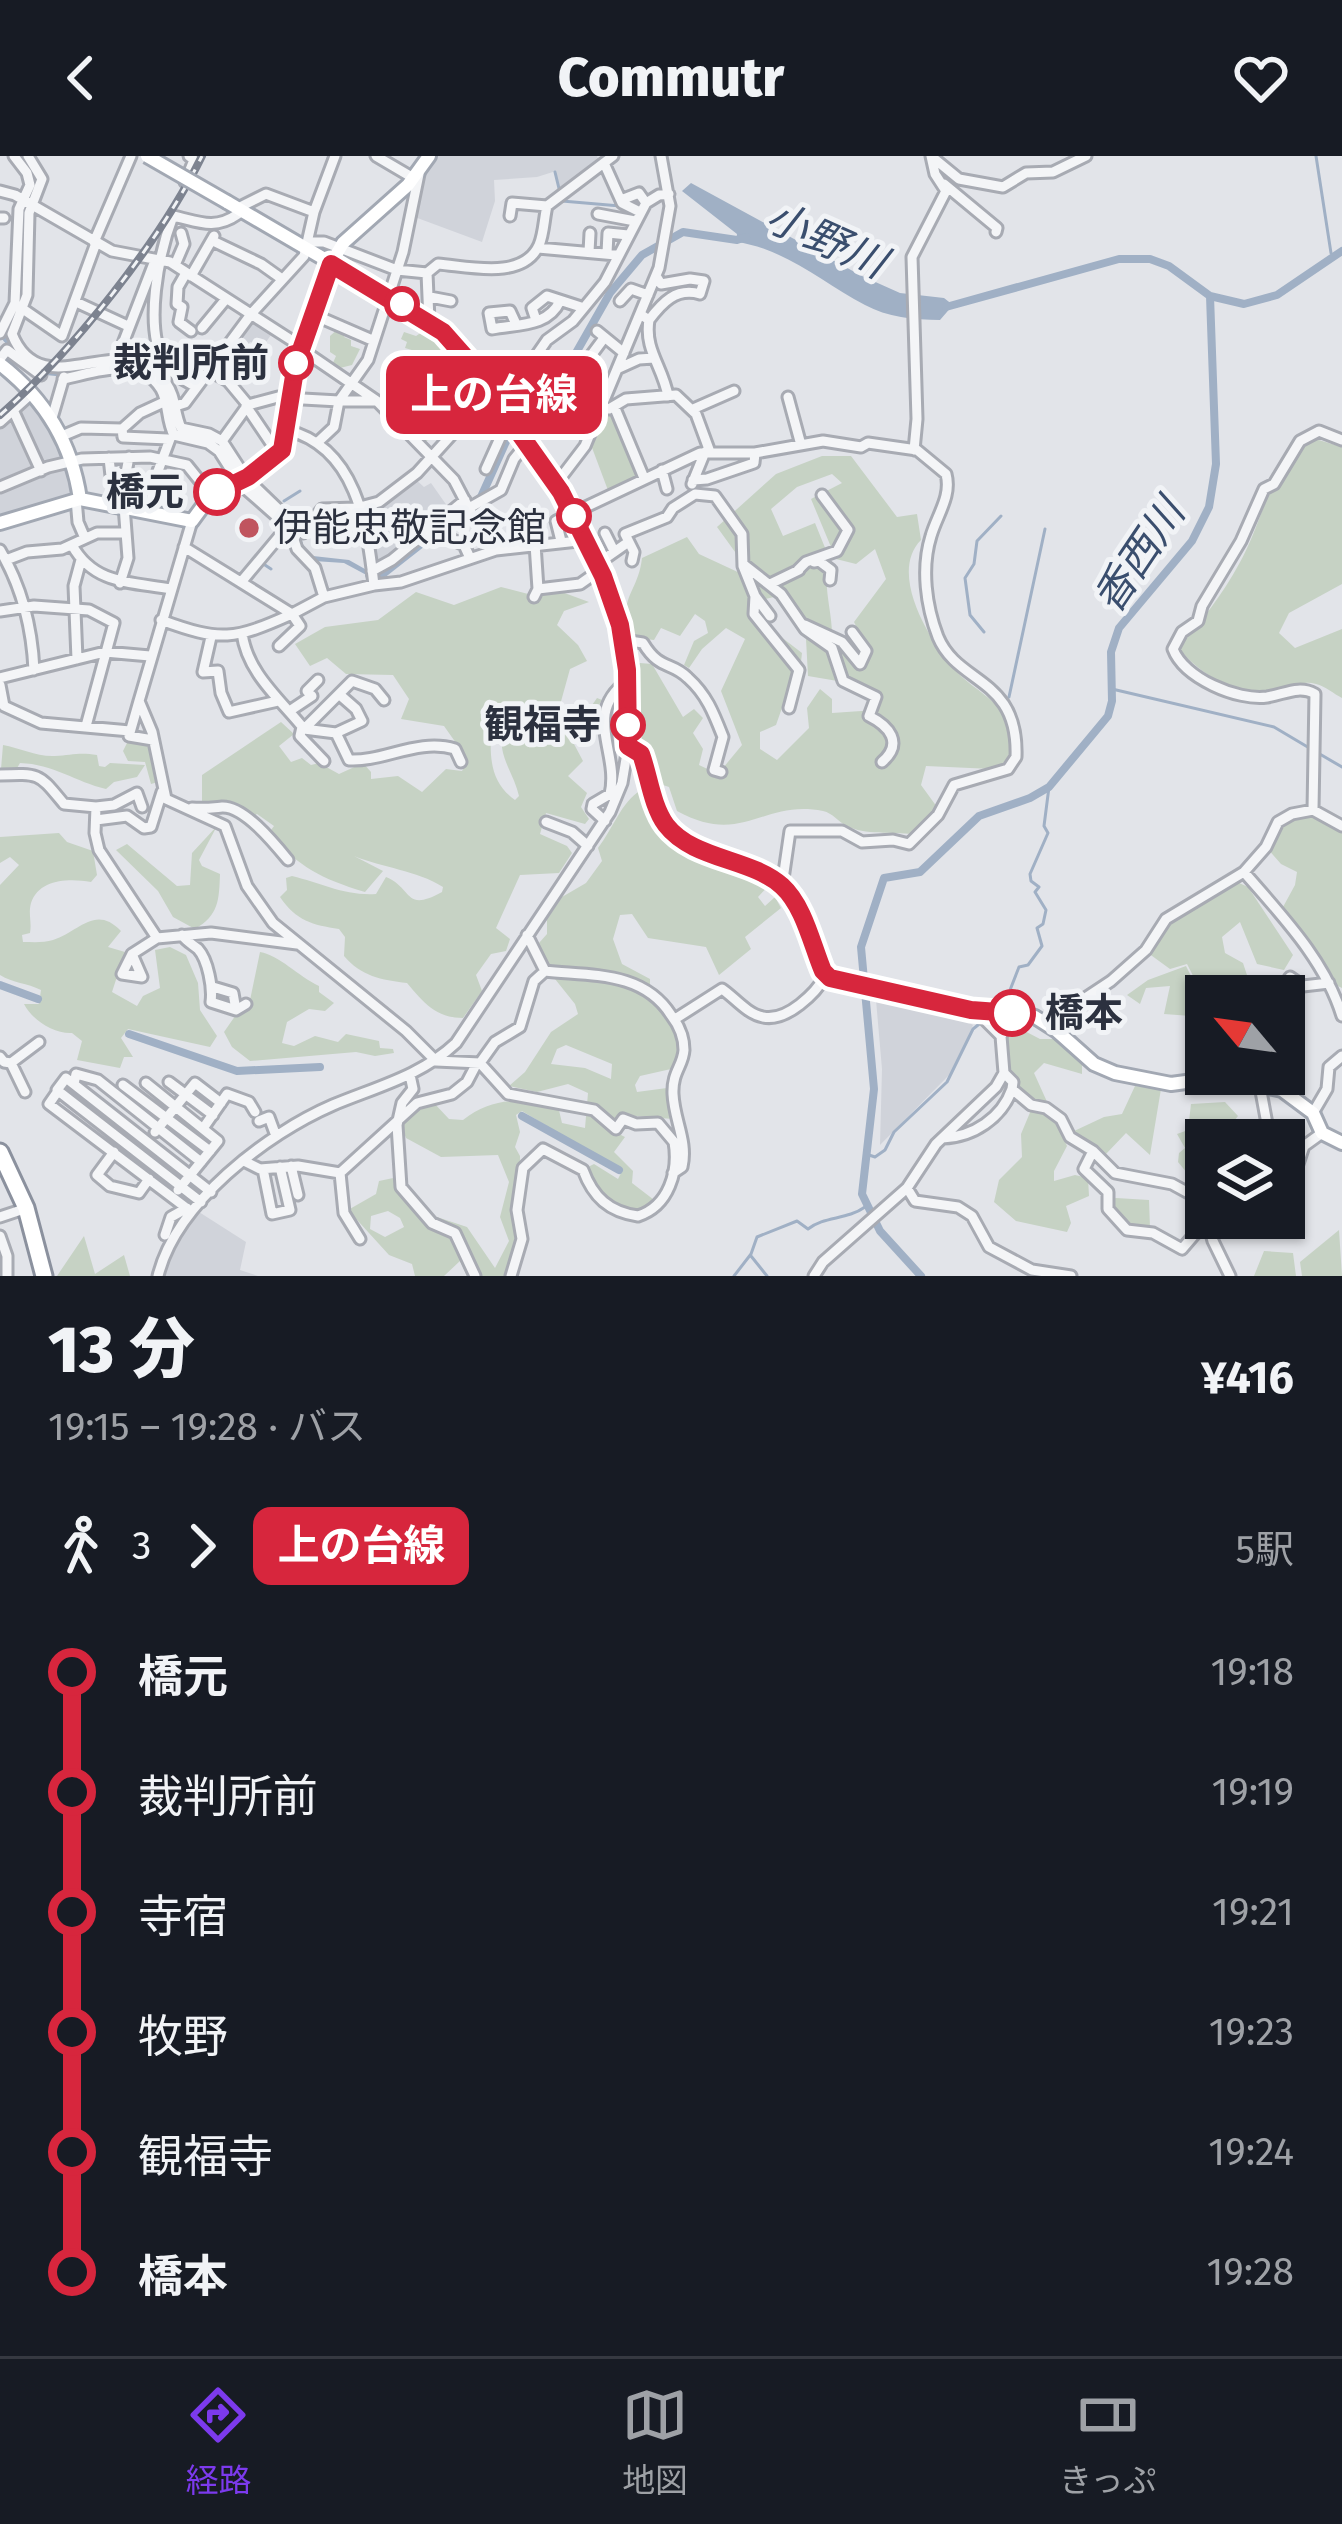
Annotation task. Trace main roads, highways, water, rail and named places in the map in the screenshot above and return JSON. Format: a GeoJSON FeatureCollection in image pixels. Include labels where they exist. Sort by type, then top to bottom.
{"type":"FeatureCollection","features":[{"type":"Feature","properties":{"kind":"highway"},"geometry":{"type":"LineString","coordinates":[[0,1152],[19,1188],[41,1276]]}},
{"type":"Feature","properties":{"kind":"highway"},"geometry":{"type":"LineString","coordinates":[[0,1161],[34,1242]]}},
{"type":"Feature","properties":{"kind":"main road"},"geometry":{"type":"LineString","coordinates":[[143,156],[308,245],[331,264],[429,321],[466,358],[556,484],[587,540],[623,640],[628,746],[641,754],[659,812],[671,830],[782,886],[826,975],[976,1011],[1014,1013],[1041,1021],[1094,1064],[1115,1072],[1171,1084],[1223,1077],[1289,1094],[1313,1113],[1322,1133],[1342,1143]]}},
{"type":"Feature","properties":{"kind":"main road"},"geometry":{"type":"LineString","coordinates":[[0,523],[78,499],[192,521],[211,495],[279,454],[301,348],[339,248],[417,176],[428,156]]}},
{"type":"Feature","properties":{"kind":"main road"},"geometry":{"type":"LineString","coordinates":[[5,362],[62,436],[78,499]]}},
{"type":"Feature","properties":{"kind":"water"},"geometry":{"type":"Polygon","coordinates":[[[691,183],[862,276],[900,293],[944,298],[953,305],[940,320],[873,309],[787,259],[736,242],[737,234],[682,191],[691,183]]]}},
{"type":"Feature","properties":{"kind":"water"},"geometry":{"type":"Polygon","coordinates":[[[16,306],[21,309],[11,334],[24,356],[41,366],[61,369],[128,362],[148,368],[168,389],[179,429],[211,436],[221,444],[246,481],[298,528],[305,550],[313,556],[349,560],[372,573],[372,578],[344,563],[305,556],[293,529],[242,484],[217,447],[174,431],[166,396],[155,379],[114,366],[65,377],[46,375],[16,356],[1,338],[16,306]]]}},
{"type":"Feature","properties":{"kind":"waterway","name":"小野川"},"geometry":{"type":"LineString","coordinates":[[21,156],[36,181],[24,210],[25,227]]}},
{"type":"Feature","properties":{"kind":"waterway"},"geometry":{"type":"LineString","coordinates":[[1316,156],[1331,253]]}},
{"type":"Feature","properties":{"kind":"waterway"},"geometry":{"type":"LineString","coordinates":[[555,172],[562,201],[620,206]]}},
{"type":"Feature","properties":{"kind":"waterway"},"geometry":{"type":"LineString","coordinates":[[606,271],[628,226]]}},
{"type":"Feature","properties":{"kind":"waterway","name":"小野川"},"geometry":{"type":"LineString","coordinates":[[369,575],[384,573],[481,497],[528,393],[564,374],[610,293],[642,255],[683,232],[737,240],[746,237]]}},
{"type":"Feature","properties":{"kind":"waterway","name":"小野川"},"geometry":{"type":"LineString","coordinates":[[20,305],[25,242]]}},
{"type":"Feature","properties":{"kind":"waterway","name":"小野川"},"geometry":{"type":"LineString","coordinates":[[946,307],[1119,259],[1150,259],[1169,266],[1210,296],[1244,304],[1277,295],[1342,251]]}},
{"type":"Feature","properties":{"kind":"waterway","name":"香西川"},"geometry":{"type":"LineString","coordinates":[[921,1276],[880,1231],[862,1194],[874,1089],[861,947],[884,878],[920,872],[979,816],[1049,787],[1108,716],[1111,652],[1119,628],[1192,541],[1209,507],[1216,464],[1210,296]]}},
{"type":"Feature","properties":{"kind":"waterway"},"geometry":{"type":"LineString","coordinates":[[284,501],[300,491]]}},
{"type":"Feature","properties":{"kind":"waterway"},"geometry":{"type":"LineString","coordinates":[[984,632],[970,615],[965,578],[974,564],[977,541],[1001,516]]}},
{"type":"Feature","properties":{"kind":"waterway"},"geometry":{"type":"LineString","coordinates":[[1009,697],[1045,529]]}},
{"type":"Feature","properties":{"kind":"waterway"},"geometry":{"type":"LineString","coordinates":[[262,563],[271,569]]}},
{"type":"Feature","properties":{"kind":"waterway"},"geometry":{"type":"LineString","coordinates":[[1112,689],[1274,727],[1311,749]]}},
{"type":"Feature","properties":{"kind":"waterway"},"geometry":{"type":"LineString","coordinates":[[1318,753],[1342,767]]}},
{"type":"Feature","properties":{"kind":"waterway"},"geometry":{"type":"LineString","coordinates":[[1003,1008],[1019,967],[1028,965],[1042,946],[1037,928],[1046,910],[1030,874],[1048,833],[1044,826],[1049,787]]}},
{"type":"Feature","properties":{"kind":"waterway"},"geometry":{"type":"LineString","coordinates":[[0,985],[38,999]]}},
{"type":"Feature","properties":{"kind":"waterway"},"geometry":{"type":"LineString","coordinates":[[869,1155],[875,1157],[885,1150],[894,1132],[947,1082],[973,1029],[983,1021]]}},
{"type":"Feature","properties":{"kind":"waterway"},"geometry":{"type":"LineString","coordinates":[[129,1034],[237,1071],[320,1067]]}},
{"type":"Feature","properties":{"kind":"waterway"},"geometry":{"type":"LineString","coordinates":[[522,1116],[619,1170]]}},
{"type":"Feature","properties":{"kind":"waterway"},"geometry":{"type":"LineString","coordinates":[[734,1276],[757,1237],[797,1221],[808,1229],[865,1207]]}},
{"type":"Feature","properties":{"kind":"waterway"},"geometry":{"type":"LineString","coordinates":[[751,1256],[767,1276]]}},
{"type":"Feature","properties":{"kind":"railway"},"geometry":{"type":"LineString","coordinates":[[0,415],[56,360],[112,294],[163,224],[202,156]]}},
{"type":"Feature","properties":{"kind":"place","name":"裁判所前"},"geometry":{"type":"Point","coordinates":[296,363]}},
{"type":"Feature","properties":{"kind":"place","name":"橋元"},"geometry":{"type":"Point","coordinates":[217,492]}},
{"type":"Feature","properties":{"kind":"place","name":"伊能忠敬記念館"},"geometry":{"type":"Point","coordinates":[249,528]}},
{"type":"Feature","properties":{"kind":"place","name":"観福寺"},"geometry":{"type":"Point","coordinates":[628,725]}},
{"type":"Feature","properties":{"kind":"place","name":"橋本"},"geometry":{"type":"Point","coordinates":[1012,1013]}}]}
